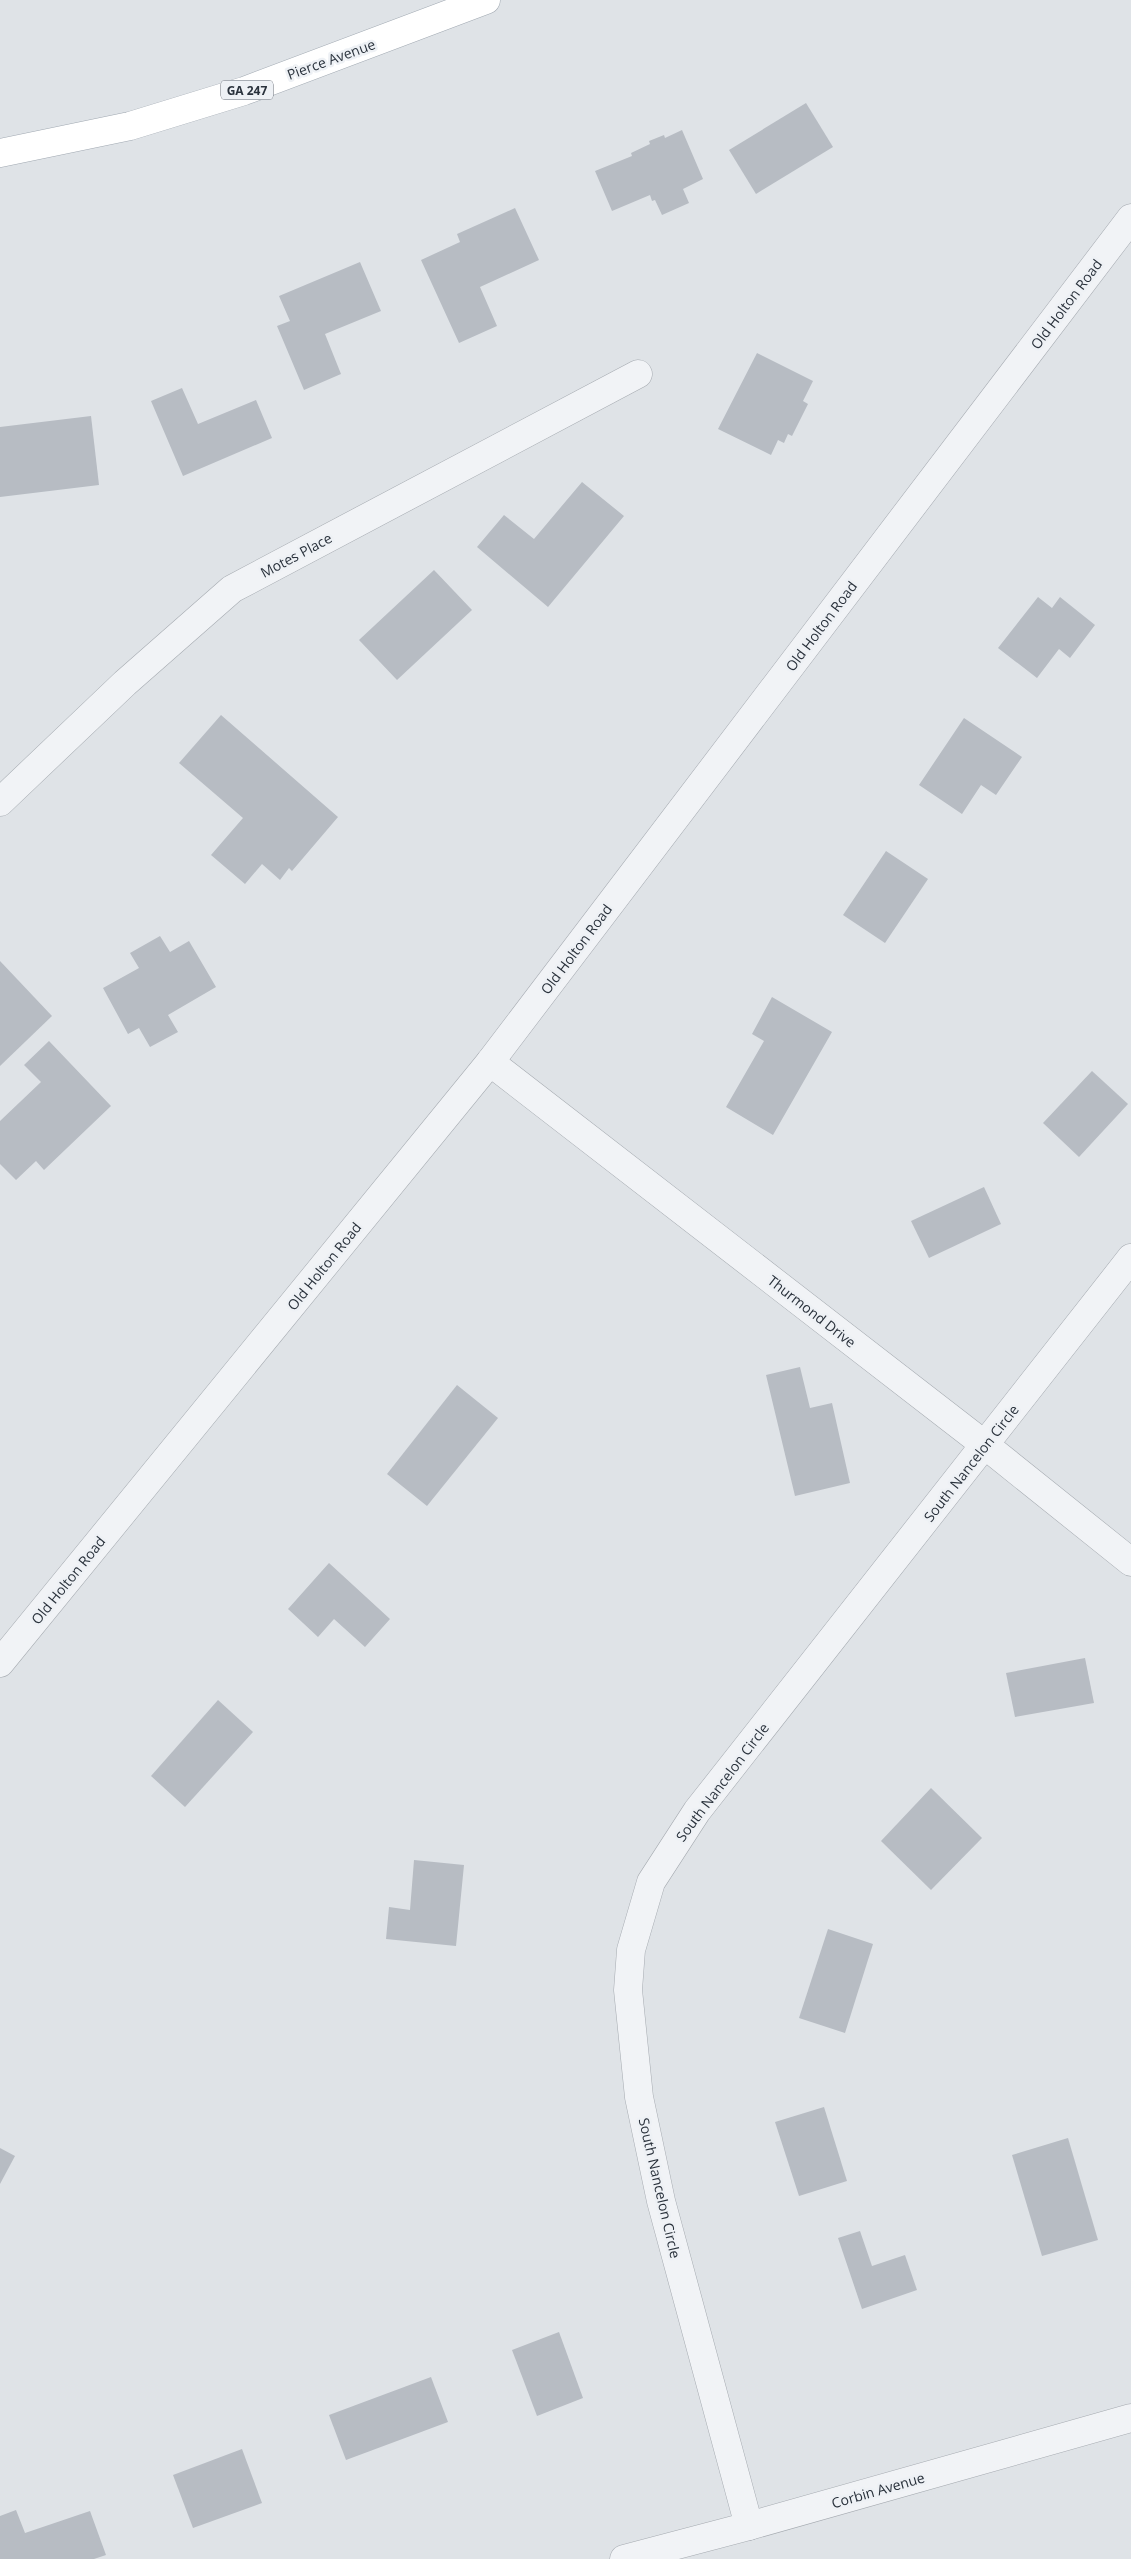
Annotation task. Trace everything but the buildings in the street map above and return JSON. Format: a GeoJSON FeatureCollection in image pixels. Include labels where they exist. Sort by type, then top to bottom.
{"type":"FeatureCollection","features":[{"type":"Feature","properties":{"kind":"main road","name":"Pierce Avenue"},"geometry":{"type":"LineString","coordinates":[[0,153],[130,126],[244,91],[486,0]]}},
{"type":"Feature","properties":{"kind":"street","name":"Old Holton Road"},"geometry":{"type":"LineString","coordinates":[[0,1663],[490,1062],[1131,218]]}},
{"type":"Feature","properties":{"kind":"street","name":"Motes Place"},"geometry":{"type":"LineString","coordinates":[[0,802],[125,682],[232,589],[638,374]]}},
{"type":"Feature","properties":{"kind":"street","name":"Thurmond Drive"},"geometry":{"type":"LineString","coordinates":[[490,1062],[986,1445],[1131,1562]]}},
{"type":"Feature","properties":{"kind":"street","name":"South Nancelon Circle"},"geometry":{"type":"LineString","coordinates":[[749,2526],[661,2201],[639,2097],[628,1990],[631,1950],[651,1882],[697,1811],[1131,1258]]}},
{"type":"Feature","properties":{"kind":"street","name":"Corbin Avenue"},"geometry":{"type":"LineString","coordinates":[[624,2559],[749,2526],[1131,2418]]}}]}
